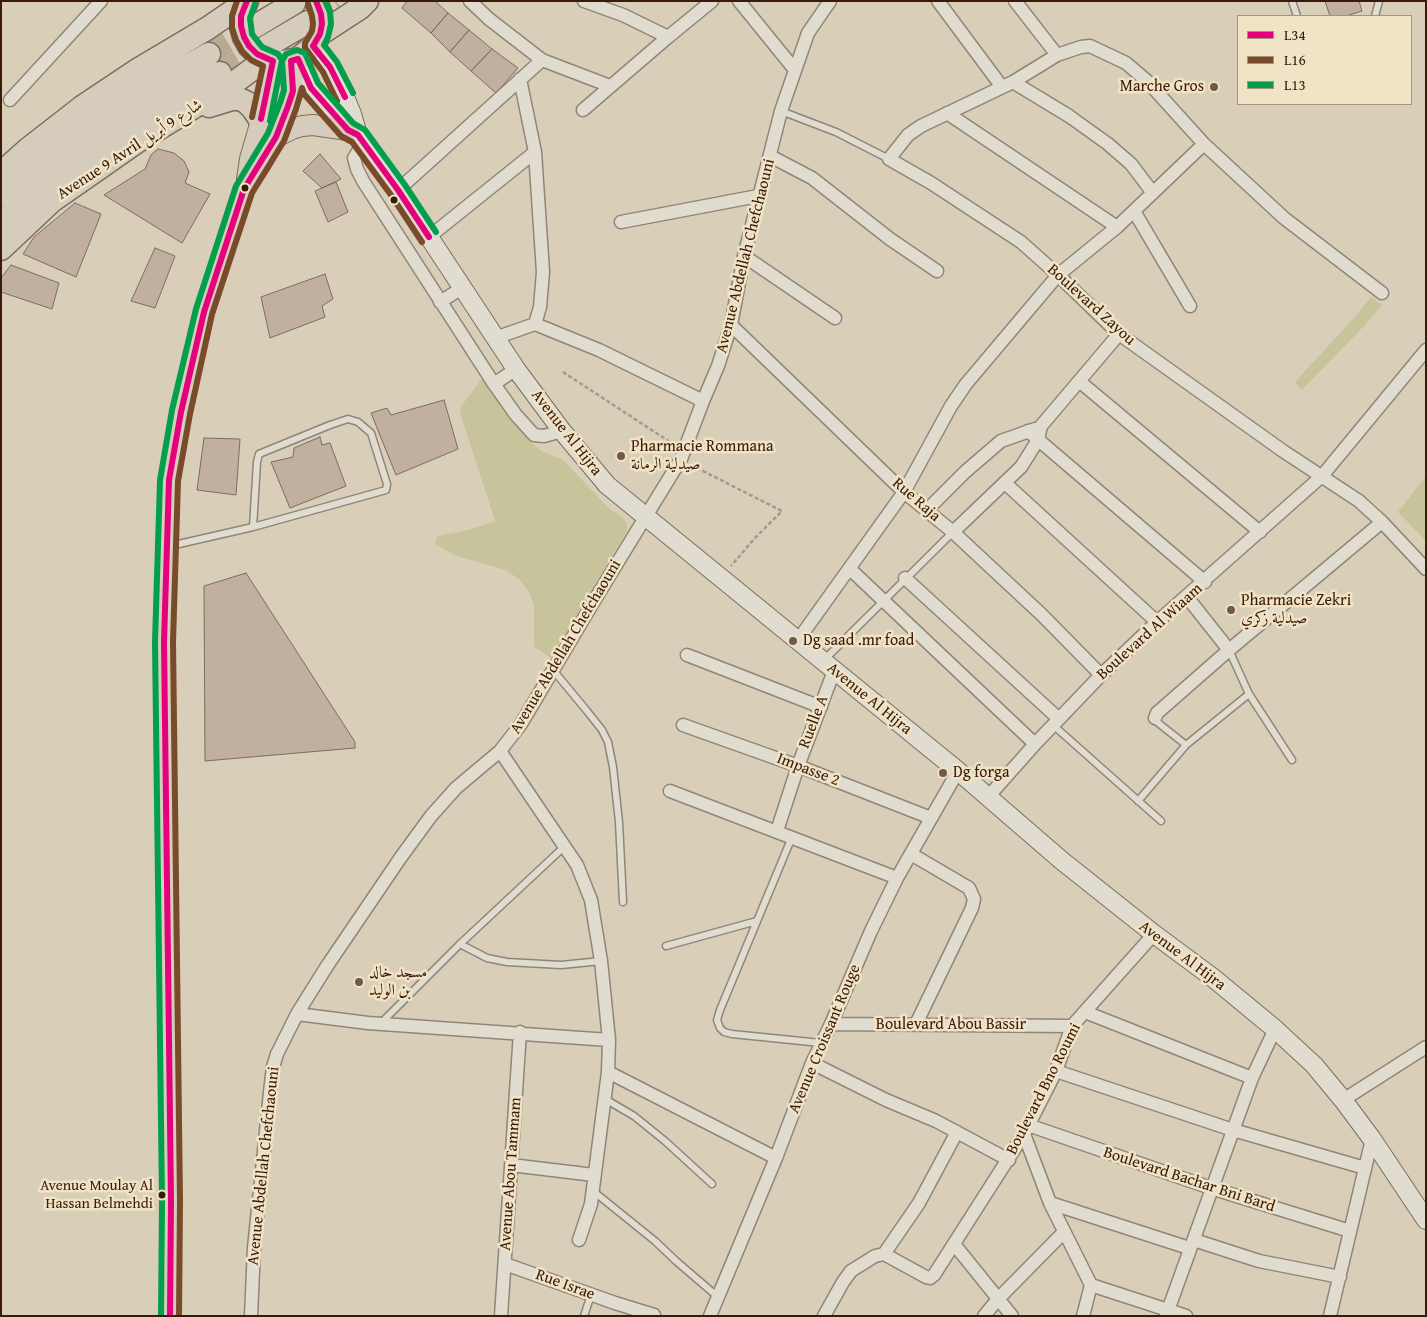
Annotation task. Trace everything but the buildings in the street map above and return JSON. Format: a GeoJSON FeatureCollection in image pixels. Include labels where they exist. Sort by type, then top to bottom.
{"type":"FeatureCollection","features":[{"type":"Feature","properties":{"kind":"highway","name":"Avenue 9 Avril شارع 9 أبريل"},"geometry":{"type":"LineString","coordinates":[[1,249],[52,201],[138,141],[360,8],[367,1]]}},
{"type":"Feature","properties":{"kind":"highway"},"geometry":{"type":"LineString","coordinates":[[246,2],[241,16],[241,26],[249,46],[257,54],[292,48],[321,14],[305,2],[254,27]]}},
{"type":"Feature","properties":{"kind":"highway"},"geometry":{"type":"LineString","coordinates":[[1,173],[28,149],[82,108],[138,69],[208,28],[246,2]]}},
{"type":"Feature","properties":{"kind":"highway"},"geometry":{"type":"LineString","coordinates":[[1,195],[91,124],[160,80],[209,54]]}},
{"type":"Feature","properties":{"kind":"highway","name":"Avenue 9 Avril شارع 9 أبريل"},"geometry":{"type":"LineString","coordinates":[[1,224],[19,205],[93,148],[159,106],[220,73]]}},
{"type":"Feature","properties":{"kind":"highway"},"geometry":{"type":"LineString","coordinates":[[180,116],[218,103],[239,99],[246,102],[269,129]]}},
{"type":"Feature","properties":{"kind":"main road"},"geometry":{"type":"LineString","coordinates":[[170,1316],[171,1192],[164,642],[169,480],[181,412],[204,312],[247,183],[250,159],[269,129],[292,48]]}},
{"type":"Feature","properties":{"kind":"main road"},"geometry":{"type":"LineString","coordinates":[[269,129],[292,128],[314,124],[357,137]]}},
{"type":"Feature","properties":{"kind":"street"},"geometry":{"type":"LineString","coordinates":[[10,100],[101,1]]}},
{"type":"Feature","properties":{"kind":"street"},"geometry":{"type":"LineString","coordinates":[[470,1],[489,19],[542,60],[610,86]]}},
{"type":"Feature","properties":{"kind":"street"},"geometry":{"type":"LineString","coordinates":[[584,1],[623,15],[668,36]]}},
{"type":"Feature","properties":{"kind":"street"},"geometry":{"type":"LineString","coordinates":[[583,110],[668,36],[712,1]]}},
{"type":"Feature","properties":{"kind":"street"},"geometry":{"type":"LineString","coordinates":[[739,1],[795,70]]}},
{"type":"Feature","properties":{"kind":"street","name":"Avenue Abdellah Chefchaouni"},"geometry":{"type":"LineString","coordinates":[[251,1316],[254,1248],[270,1092],[273,1067],[277,1054],[297,1014],[327,966],[431,816],[456,788],[500,751],[521,724],[683,456],[718,366],[731,326],[744,256],[781,111],[808,34],[830,1]]}},
{"type":"Feature","properties":{"kind":"street"},"geometry":{"type":"LineString","coordinates":[[938,1],[1007,84],[1069,116],[1108,144],[1130,164],[1154,193]]}},
{"type":"Feature","properties":{"kind":"street"},"geometry":{"type":"LineString","coordinates":[[1015,1],[1057,55]]}},
{"type":"Feature","properties":{"kind":"street"},"geometry":{"type":"LineString","coordinates":[[889,159],[908,135],[921,126],[1007,84],[1057,55],[1090,46],[1126,63],[1147,81],[1204,144],[1284,218],[1382,293]]}},
{"type":"Feature","properties":{"kind":"street","name":"Avenue Al Hijra"},"geometry":{"type":"LineString","coordinates":[[292,48],[330,67],[338,80],[352,114],[357,137]]}},
{"type":"Feature","properties":{"kind":"street","name":"Avenue Al Hijra"},"geometry":{"type":"LineString","coordinates":[[292,48],[311,88],[357,137],[398,190],[516,370],[562,431],[607,485],[958,771],[1061,860],[1154,934],[1212,977],[1275,1029],[1314,1065],[1343,1100],[1372,1139],[1426,1220]]}},
{"type":"Feature","properties":{"kind":"street"},"geometry":{"type":"LineString","coordinates":[[398,190],[542,60]]}},
{"type":"Feature","properties":{"kind":"street"},"geometry":{"type":"LineString","coordinates":[[520,79],[536,152],[542,272],[540,307],[535,324]]}},
{"type":"Feature","properties":{"kind":"street"},"geometry":{"type":"LineString","coordinates":[[947,113],[1117,227]]}},
{"type":"Feature","properties":{"kind":"street"},"geometry":{"type":"LineString","coordinates":[[357,137],[359,150],[354,158],[356,169],[494,384],[534,435],[544,436],[562,431]]}},
{"type":"Feature","properties":{"kind":"street"},"geometry":{"type":"LineString","coordinates":[[798,640],[904,492],[951,406],[966,384],[1058,275],[1117,227],[1204,144]]}},
{"type":"Feature","properties":{"kind":"street"},"geometry":{"type":"LineString","coordinates":[[428,237],[536,152]]}},
{"type":"Feature","properties":{"kind":"street"},"geometry":{"type":"LineString","coordinates":[[770,156],[812,178],[890,239],[937,271]]}},
{"type":"Feature","properties":{"kind":"street","name":"Boulevard Zayou"},"geometry":{"type":"LineString","coordinates":[[889,159],[931,183],[1021,242],[1119,334],[1359,501],[1382,522],[1426,569]]}},
{"type":"Feature","properties":{"kind":"street"},"geometry":{"type":"LineString","coordinates":[[621,222],[758,196]]}},
{"type":"Feature","properties":{"kind":"street"},"geometry":{"type":"LineString","coordinates":[[1134,211],[1190,306]]}},
{"type":"Feature","properties":{"kind":"street"},"geometry":{"type":"LineString","coordinates":[[744,256],[835,318]]}},
{"type":"Feature","properties":{"kind":"street"},"geometry":{"type":"LineString","coordinates":[[440,302],[462,288]]}},
{"type":"Feature","properties":{"kind":"street"},"geometry":{"type":"LineString","coordinates":[[495,338],[535,324],[599,350],[703,401]]}},
{"type":"Feature","properties":{"kind":"street","name":"Rue Raja"},"geometry":{"type":"LineString","coordinates":[[731,326],[904,492],[954,532],[1042,615],[1101,675]]}},
{"type":"Feature","properties":{"kind":"street"},"geometry":{"type":"LineString","coordinates":[[927,510],[965,472],[1001,441],[1041,426],[1119,334]]}},
{"type":"Feature","properties":{"kind":"street","name":"Boulevard Al Wiaam"},"geometry":{"type":"LineString","coordinates":[[988,797],[1035,744],[1101,675],[1157,622],[1205,582],[1322,476],[1426,350]]}},
{"type":"Feature","properties":{"kind":"street"},"geometry":{"type":"LineString","coordinates":[[494,384],[516,370]]}},
{"type":"Feature","properties":{"kind":"street"},"geometry":{"type":"LineString","coordinates":[[1079,381],[1260,532]]}},
{"type":"Feature","properties":{"kind":"street"},"geometry":{"type":"LineString","coordinates":[[954,532],[1024,463],[1038,440],[1041,426]]}},
{"type":"Feature","properties":{"kind":"street"},"geometry":{"type":"LineString","coordinates":[[1028,432],[1205,582]]}},
{"type":"Feature","properties":{"kind":"street"},"geometry":{"type":"LineString","coordinates":[[1005,483],[1157,622]]}},
{"type":"Feature","properties":{"kind":"street"},"geometry":{"type":"LineString","coordinates":[[1155,718],[1157,713],[1229,650],[1382,522]]}},
{"type":"Feature","properties":{"kind":"street"},"geometry":{"type":"LineString","coordinates":[[850,569],[1035,744]]}},
{"type":"Feature","properties":{"kind":"street"},"geometry":{"type":"LineString","coordinates":[[906,578],[1056,722]]}},
{"type":"Feature","properties":{"kind":"street"},"geometry":{"type":"LineString","coordinates":[[1187,597],[1229,650]]}},
{"type":"Feature","properties":{"kind":"street"},"geometry":{"type":"LineString","coordinates":[[687,655],[820,707]]}},
{"type":"Feature","properties":{"kind":"street","name":"Ruelle A"},"geometry":{"type":"LineString","coordinates":[[777,831],[820,707],[829,666]]}},
{"type":"Feature","properties":{"kind":"street","name":"Impasse 2"},"geometry":{"type":"LineString","coordinates":[[683,725],[798,766],[931,818]]}},
{"type":"Feature","properties":{"kind":"street"},"geometry":{"type":"LineString","coordinates":[[500,751],[577,865],[591,900],[601,961],[609,1040],[608,1072],[593,1190],[587,1220],[579,1240]]}},
{"type":"Feature","properties":{"kind":"street","name":"Avenue Croissant Rouge"},"geometry":{"type":"LineString","coordinates":[[710,1316],[776,1158],[812,1063],[831,1024],[871,930],[958,771]]}},
{"type":"Feature","properties":{"kind":"street"},"geometry":{"type":"LineString","coordinates":[[670,791],[898,878]]}},
{"type":"Feature","properties":{"kind":"street"},"geometry":{"type":"LineString","coordinates":[[911,854],[969,888],[974,898],[972,908],[916,1024]]}},
{"type":"Feature","properties":{"kind":"street","name":"Boulevard Bno Roumi"},"geometry":{"type":"LineString","coordinates":[[884,1254],[926,1278],[930,1278],[954,1244],[1026,1130],[1056,1071],[1072,1026],[1154,934]]}},
{"type":"Feature","properties":{"kind":"street"},"geometry":{"type":"LineString","coordinates":[[1085,1012],[1252,1078]]}},
{"type":"Feature","properties":{"kind":"street"},"geometry":{"type":"LineString","coordinates":[[297,1014],[381,1023],[609,1040]]}},
{"type":"Feature","properties":{"kind":"street","name":"Boulevard Abou Bassir"},"geometry":{"type":"LineString","coordinates":[[831,1024],[1072,1026]]}},
{"type":"Feature","properties":{"kind":"street"},"geometry":{"type":"LineString","coordinates":[[1166,1313],[1252,1078],[1275,1029]]}},
{"type":"Feature","properties":{"kind":"street","name":"Avenue Abou Tammam"},"geometry":{"type":"LineString","coordinates":[[501,1316],[520,1032]]}},
{"type":"Feature","properties":{"kind":"street"},"geometry":{"type":"LineString","coordinates":[[1343,1100],[1426,1047]]}},
{"type":"Feature","properties":{"kind":"street"},"geometry":{"type":"LineString","coordinates":[[812,1063],[886,1100],[958,1132],[1008,1160]]}},
{"type":"Feature","properties":{"kind":"street"},"geometry":{"type":"LineString","coordinates":[[1056,1071],[1233,1130],[1365,1168]]}},
{"type":"Feature","properties":{"kind":"street"},"geometry":{"type":"LineString","coordinates":[[608,1072],[776,1158]]}},
{"type":"Feature","properties":{"kind":"street"},"geometry":{"type":"LineString","coordinates":[[1026,1130],[1050,1202],[1091,1285],[1083,1316]]}},
{"type":"Feature","properties":{"kind":"street","name":"Boulevard Bachar Bni Bard"},"geometry":{"type":"LineString","coordinates":[[1026,1130],[1350,1231]]}},
{"type":"Feature","properties":{"kind":"street"},"geometry":{"type":"LineString","coordinates":[[824,1316],[851,1271],[875,1256],[884,1254],[919,1203],[958,1132]]}},
{"type":"Feature","properties":{"kind":"street"},"geometry":{"type":"LineString","coordinates":[[1330,1316],[1372,1139]]}},
{"type":"Feature","properties":{"kind":"street"},"geometry":{"type":"LineString","coordinates":[[511,1165],[594,1176]]}},
{"type":"Feature","properties":{"kind":"street"},"geometry":{"type":"LineString","coordinates":[[1050,1202],[1192,1244],[1259,1261],[1340,1277]]}},
{"type":"Feature","properties":{"kind":"street"},"geometry":{"type":"LineString","coordinates":[[984,1316],[998,1299],[1064,1232]]}},
{"type":"Feature","properties":{"kind":"street"},"geometry":{"type":"LineString","coordinates":[[954,1244],[1012,1316]]}},
{"type":"Feature","properties":{"kind":"street","name":"Rue Israe"},"geometry":{"type":"LineString","coordinates":[[505,1264],[654,1315]]}},
{"type":"Feature","properties":{"kind":"street"},"geometry":{"type":"LineString","coordinates":[[1091,1285],[1166,1313],[1186,1316]]}},
{"type":"Feature","properties":{"kind":"lane"},"geometry":{"type":"LineString","coordinates":[[1292,1],[1297,15]]}},
{"type":"Feature","properties":{"kind":"lane"},"geometry":{"type":"LineString","coordinates":[[1375,15],[1379,1]]}},
{"type":"Feature","properties":{"kind":"lane","name":"Boulevard Zayou"},"geometry":{"type":"LineString","coordinates":[[781,111],[836,132],[889,159]]}},
{"type":"Feature","properties":{"kind":"lane"},"geometry":{"type":"LineString","coordinates":[[167,546],[253,527],[386,490],[387,484],[371,433],[358,422],[348,419],[259,454],[253,527]]}},
{"type":"Feature","properties":{"kind":"lane"},"geometry":{"type":"LineString","coordinates":[[829,666],[883,600],[954,532]]}},
{"type":"Feature","properties":{"kind":"lane"},"geometry":{"type":"LineString","coordinates":[[1229,650],[1249,694],[1292,760]]}},
{"type":"Feature","properties":{"kind":"lane"},"geometry":{"type":"LineString","coordinates":[[553,670],[602,730],[608,742],[613,767],[619,822],[623,902]]}},
{"type":"Feature","properties":{"kind":"lane"},"geometry":{"type":"LineString","coordinates":[[1138,801],[1186,746],[1249,694]]}},
{"type":"Feature","properties":{"kind":"lane"},"geometry":{"type":"LineString","coordinates":[[1155,718],[1157,722],[1186,746]]}},
{"type":"Feature","properties":{"kind":"lane"},"geometry":{"type":"LineString","coordinates":[[1056,722],[1161,821]]}},
{"type":"Feature","properties":{"kind":"lane"},"geometry":{"type":"LineString","coordinates":[[792,837],[717,1020],[724,1032],[732,1034],[821,1043]]}},
{"type":"Feature","properties":{"kind":"lane"},"geometry":{"type":"LineString","coordinates":[[381,1023],[460,944],[565,846]]}},
{"type":"Feature","properties":{"kind":"lane"},"geometry":{"type":"LineString","coordinates":[[666,946],[757,920]]}},
{"type":"Feature","properties":{"kind":"lane"},"geometry":{"type":"LineString","coordinates":[[460,944],[487,958],[507,962],[561,965],[601,961]]}},
{"type":"Feature","properties":{"kind":"lane"},"geometry":{"type":"LineString","coordinates":[[605,1098],[634,1116],[665,1141],[712,1184]]}},
{"type":"Feature","properties":{"kind":"lane"},"geometry":{"type":"LineString","coordinates":[[593,1190],[655,1240],[718,1297]]}},
{"type":"Feature","properties":{"kind":"lane"},"geometry":{"type":"LineString","coordinates":[[584,1316],[591,1294]]}},
{"type":"Feature","properties":{"kind":"path"},"geometry":{"type":"LineString","coordinates":[[563,372],[683,456],[782,511],[754,539],[721,578]]}},
{"type":"Feature","properties":{"kind":"shaded area"},"geometry":{"type":"Polygon","coordinates":[[[1371,297],[1382,305],[1302,390],[1295,382],[1371,297]]]}},
{"type":"Feature","properties":{"kind":"shaded area"},"geometry":{"type":"Polygon","coordinates":[[[486,373],[530,441],[541,451],[563,460],[611,510],[620,515],[626,522],[627,531],[551,658],[534,647],[534,605],[529,592],[519,579],[506,570],[456,556],[435,544],[437,536],[469,530],[495,521],[460,408],[486,373]]]}},
{"type":"Feature","properties":{"kind":"shaded area"},"geometry":{"type":"Polygon","coordinates":[[[1426,476],[1426,541],[1398,512],[1426,476]]]}},
{"type":"Feature","properties":{"kind":"tunnel"},"geometry":{"type":"LineString","coordinates":[[308,22],[336,1]]}},
{"type":"Feature","properties":{"kind":"tunnel"},"geometry":{"type":"LineString","coordinates":[[209,54],[254,27]]}},
{"type":"Feature","properties":{"kind":"tunnel"},"geometry":{"type":"LineString","coordinates":[[220,73],[267,46]]}},
{"type":"Feature","properties":{"kind":"transit line","name":"L16"},"geometry":{"type":"LineString","coordinates":[[237,1],[232,16],[232,28],[236,40],[242,51],[251,60],[263,66],[252,117]]}},
{"type":"Feature","properties":{"kind":"transit line","name":"L34"},"geometry":{"type":"LineString","coordinates":[[247,1],[241,16],[244,37],[257,54],[273,61],[261,119]]}},
{"type":"Feature","properties":{"kind":"transit line","name":"L34"},"geometry":{"type":"LineString","coordinates":[[316,1],[321,14],[322,24],[320,34],[313,46],[330,67],[345,97]]}},
{"type":"Feature","properties":{"kind":"transit line","name":"L13"},"geometry":{"type":"LineString","coordinates":[[325,1],[330,12],[331,24],[324,45],[337,62],[353,93]]}},
{"type":"Feature","properties":{"kind":"transit line","name":"L13"},"geometry":{"type":"LineString","coordinates":[[255,4],[250,18],[252,34],[262,47],[278,54],[282,60],[270,121]]}},
{"type":"Feature","properties":{"kind":"transit line","name":"L16"},"geometry":{"type":"LineString","coordinates":[[308,4],[313,24],[312,31],[305,43],[305,48],[323,72],[337,101]]}},
{"type":"Feature","properties":{"kind":"transit line","name":"L13"},"geometry":{"type":"LineString","coordinates":[[161,1316],[162,1201],[155,642],[160,480],[172,410],[196,309],[236,186],[268,133],[280,103],[284,90],[282,61],[286,54],[297,50],[305,53],[318,83],[353,123],[365,130],[436,232]]}},
{"type":"Feature","properties":{"kind":"transit line","name":"L34"},"geometry":{"type":"LineString","coordinates":[[170,1316],[171,1201],[164,642],[169,480],[181,412],[204,312],[244,189],[276,137],[288,106],[293,91],[291,61],[298,59],[311,88],[348,130],[358,135],[429,237]]}},
{"type":"Feature","properties":{"kind":"transit line","name":"L16"},"geometry":{"type":"LineString","coordinates":[[179,1316],[180,1201],[173,642],[178,481],[190,414],[212,314],[252,193],[284,141],[302,88],[304,94],[341,136],[352,142],[391,195],[422,242]]}},
{"type":"Feature","properties":{"kind":"place","name":"Marche Gros"},"geometry":{"type":"Point","coordinates":[1214,87]}},
{"type":"Feature","properties":{"kind":"place","name":"Pharmacie Rommana صيدلية الرمانة"},"geometry":{"type":"Point","coordinates":[621,456]}},
{"type":"Feature","properties":{"kind":"place","name":"Pharmacie Zekri صيدلية زكري"},"geometry":{"type":"Point","coordinates":[1231,610]}},
{"type":"Feature","properties":{"kind":"place","name":"Dg saad .mr foad"},"geometry":{"type":"Point","coordinates":[793,641]}},
{"type":"Feature","properties":{"kind":"place","name":"Dg forga"},"geometry":{"type":"Point","coordinates":[943,773]}},
{"type":"Feature","properties":{"kind":"place","name":"مسجد خالد بن الوليد"},"geometry":{"type":"Point","coordinates":[359,982]}},
{"type":"Feature","properties":{"kind":"place","name":"Avenue Moulay Al Hassan Belmehdi"},"geometry":{"type":"Point","coordinates":[162,1195]}}]}
